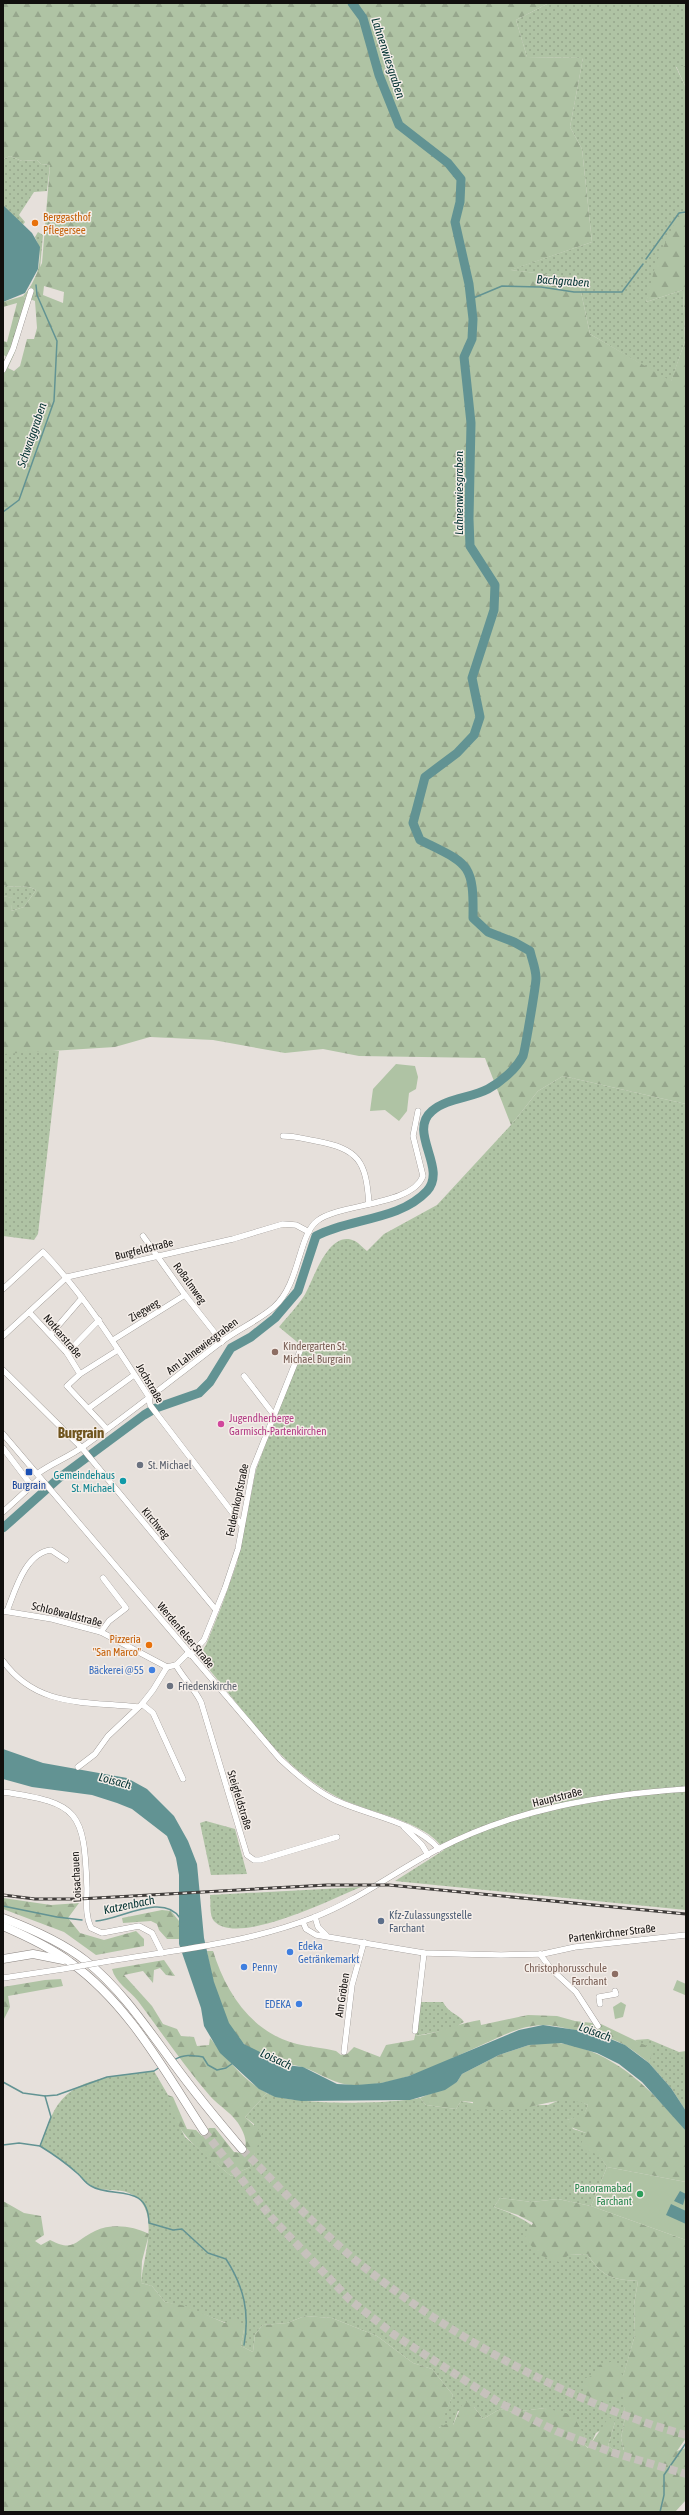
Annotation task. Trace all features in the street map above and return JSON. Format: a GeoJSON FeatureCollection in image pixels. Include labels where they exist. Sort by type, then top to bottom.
{"type":"FeatureCollection","features":[{"type":"Feature","properties":{"kind":"highway"},"geometry":{"type":"LineString","coordinates":[[3,1918],[43,1934],[68,1948],[90,1964],[127,2002],[172,2062],[242,2149]]}},
{"type":"Feature","properties":{"kind":"highway"},"geometry":{"type":"LineString","coordinates":[[3,1926],[38,1942],[70,1961],[106,1994],[163,2068],[204,2131]]}},
{"type":"Feature","properties":{"kind":"highway"},"geometry":{"type":"LineString","coordinates":[[3,1958],[33,1954],[70,1961]]}},
{"type":"Feature","properties":{"kind":"street"},"geometry":{"type":"LineString","coordinates":[[4,369],[11,355],[31,291]]}},
{"type":"Feature","properties":{"kind":"street","name":"Am Lahnewiesgraben"},"geometry":{"type":"LineString","coordinates":[[3,1512],[22,1496],[39,1476],[82,1448],[149,1397],[180,1376],[222,1342],[259,1319],[283,1298],[296,1273],[309,1232],[317,1221],[324,1217],[404,1193],[421,1181],[422,1168],[413,1136],[418,1111]]}},
{"type":"Feature","properties":{"kind":"street"},"geometry":{"type":"LineString","coordinates":[[283,1136],[341,1146],[353,1154],[363,1168],[369,1204]]}},
{"type":"Feature","properties":{"kind":"street","name":"Burgfeldstraße"},"geometry":{"type":"LineString","coordinates":[[3,1336],[67,1277],[233,1239],[283,1224],[296,1225],[309,1232]]}},
{"type":"Feature","properties":{"kind":"street","name":"Roßalmweg"},"geometry":{"type":"LineString","coordinates":[[143,1236],[185,1296],[222,1342]]}},
{"type":"Feature","properties":{"kind":"street","name":"Jochstraße"},"geometry":{"type":"LineString","coordinates":[[3,1288],[43,1252],[67,1277],[99,1320],[149,1397],[150,1405],[242,1524]]}},
{"type":"Feature","properties":{"kind":"street","name":"Ziegweg"},"geometry":{"type":"LineString","coordinates":[[112,1340],[185,1296]]}},
{"type":"Feature","properties":{"kind":"street"},"geometry":{"type":"LineString","coordinates":[[51,1334],[82,1298]]}},
{"type":"Feature","properties":{"kind":"street","name":"Notkarstraße"},"geometry":{"type":"LineString","coordinates":[[29,1312],[67,1353],[80,1374]]}},
{"type":"Feature","properties":{"kind":"street"},"geometry":{"type":"LineString","coordinates":[[67,1353],[99,1320]]}},
{"type":"Feature","properties":{"kind":"street","name":"Feldernkopfstraße"},"geometry":{"type":"LineString","coordinates":[[176,1665],[204,1640],[216,1610],[232,1568],[253,1468],[302,1346]]}},
{"type":"Feature","properties":{"kind":"street","name":"Notkarstraße"},"geometry":{"type":"LineString","coordinates":[[107,1429],[67,1386],[80,1374],[118,1350]]}},
{"type":"Feature","properties":{"kind":"street","name":"Kirchweg"},"geometry":{"type":"LineString","coordinates":[[3,1370],[82,1448],[216,1610]]}},
{"type":"Feature","properties":{"kind":"street"},"geometry":{"type":"LineString","coordinates":[[89,1408],[134,1375]]}},
{"type":"Feature","properties":{"kind":"street"},"geometry":{"type":"LineString","coordinates":[[244,1376],[274,1415]]}},
{"type":"Feature","properties":{"kind":"street","name":"Werdenfelser Straße"},"geometry":{"type":"LineString","coordinates":[[3,1434],[280,1759],[304,1780],[332,1798],[401,1824],[424,1835],[439,1849]]}},
{"type":"Feature","properties":{"kind":"street"},"geometry":{"type":"LineString","coordinates":[[3,1448],[31,1484]]}},
{"type":"Feature","properties":{"kind":"street"},"geometry":{"type":"LineString","coordinates":[[5,1611],[20,1577],[45,1550],[51,1550],[66,1560]]}},
{"type":"Feature","properties":{"kind":"street"},"geometry":{"type":"LineString","coordinates":[[101,1632],[109,1620],[126,1608],[103,1578]]}},
{"type":"Feature","properties":{"kind":"street","name":"Schloßwaldstraße"},"geometry":{"type":"LineString","coordinates":[[5,1611],[101,1632],[167,1667]]}},
{"type":"Feature","properties":{"kind":"street"},"geometry":{"type":"LineString","coordinates":[[3,1661],[26,1686],[56,1699],[140,1705],[153,1714],[183,1778]]}},
{"type":"Feature","properties":{"kind":"street"},"geometry":{"type":"LineString","coordinates":[[78,1767],[95,1754],[108,1736],[140,1705],[167,1667],[176,1665]]}},
{"type":"Feature","properties":{"kind":"street","name":"Steigfeldstraße"},"geometry":{"type":"LineString","coordinates":[[176,1665],[181,1675],[194,1687],[201,1702],[247,1855],[254,1860],[260,1860],[337,1837]]}},
{"type":"Feature","properties":{"kind":"street","name":"Hauptstraße"},"geometry":{"type":"LineString","coordinates":[[3,1978],[212,1945],[303,1922],[373,1888],[439,1849],[497,1824],[580,1801],[616,1795],[686,1789]]}},
{"type":"Feature","properties":{"kind":"street","name":"Loisachauen"},"geometry":{"type":"LineString","coordinates":[[3,1792],[58,1803],[70,1811],[81,1829],[84,1843],[87,1914],[91,1928],[102,1933],[134,1926],[144,1927],[152,1933],[162,1953]]}},
{"type":"Feature","properties":{"kind":"street","name":"Werdenfelser Straße"},"geometry":{"type":"LineString","coordinates":[[401,1824],[418,1841],[428,1855]]}},
{"type":"Feature","properties":{"kind":"street"},"geometry":{"type":"LineString","coordinates":[[314,1917],[318,1927],[326,1935]]}},
{"type":"Feature","properties":{"kind":"street","name":"Partenkirchner Straße"},"geometry":{"type":"LineString","coordinates":[[303,1922],[306,1929],[316,1935],[326,1935],[424,1954],[540,1954],[575,1947],[686,1935]]}},
{"type":"Feature","properties":{"kind":"street","name":"Am Gröben"},"geometry":{"type":"LineString","coordinates":[[344,2052],[352,1985],[364,1942]]}},
{"type":"Feature","properties":{"kind":"street"},"geometry":{"type":"LineString","coordinates":[[415,2031],[424,1954]]}},
{"type":"Feature","properties":{"kind":"street"},"geometry":{"type":"LineString","coordinates":[[540,1954],[551,1969],[576,1992],[598,2026]]}},
{"type":"Feature","properties":{"kind":"street"},"geometry":{"type":"LineString","coordinates":[[600,2004],[599,1997],[616,1994],[615,1991]]}},
{"type":"Feature","properties":{"kind":"green space"},"geometry":{"type":"Polygon","coordinates":[[[3,3],[549,3],[516,20],[527,57],[583,58],[570,127],[582,149],[592,242],[511,270],[578,278],[590,334],[671,381],[685,341],[683,290],[646,302],[656,263],[679,213],[686,214],[686,1104],[563,1076],[538,1091],[511,1125],[485,1058],[359,1056],[323,1049],[285,1053],[213,1040],[150,1037],[115,1047],[3,1054],[3,896],[13,898],[11,911],[24,907],[36,890],[23,886],[3,885],[3,361],[6,357],[3,354],[3,341],[7,342],[17,303],[3,307],[3,302],[23,296],[25,298],[42,263],[50,165],[41,164],[37,160],[22,161],[10,156],[3,159],[3,3]],[[44,286],[43,295],[63,303],[64,292],[44,286]],[[30,299],[15,352],[8,368],[14,371],[20,366],[27,339],[34,339],[37,328],[35,301],[30,299]]]}},
{"type":"Feature","properties":{"kind":"green space"},"geometry":{"type":"Polygon","coordinates":[[[549,3],[686,3],[686,66],[676,67],[686,88],[686,214],[679,213],[646,302],[683,290],[685,341],[671,382],[590,334],[578,278],[510,270],[592,242],[582,149],[570,127],[583,58],[527,57],[516,20],[549,3]]]}},
{"type":"Feature","properties":{"kind":"green space"},"geometry":{"type":"Polygon","coordinates":[[[676,66],[686,66],[686,88],[676,66]]]}},
{"type":"Feature","properties":{"kind":"green space"},"geometry":{"type":"Polygon","coordinates":[[[10,156],[22,161],[37,160],[41,164],[50,165],[47,191],[34,192],[19,215],[25,222],[22,226],[3,205],[3,159],[10,156]]]}},
{"type":"Feature","properties":{"kind":"green space"},"geometry":{"type":"Polygon","coordinates":[[[38,232],[43,235],[40,269],[34,280],[40,260],[38,245],[35,237],[38,232]]]}},
{"type":"Feature","properties":{"kind":"green space"},"geometry":{"type":"Polygon","coordinates":[[[32,284],[25,298],[23,296],[32,284]]]}},
{"type":"Feature","properties":{"kind":"green space"},"geometry":{"type":"Polygon","coordinates":[[[3,885],[23,886],[36,890],[24,907],[11,911],[12,898],[3,896],[3,885]]]}},
{"type":"Feature","properties":{"kind":"green space"},"geometry":{"type":"Polygon","coordinates":[[[3,1046],[59,1051],[38,1234],[34,1240],[3,1236],[3,1046]]]}},
{"type":"Feature","properties":{"kind":"green space"},"geometry":{"type":"Polygon","coordinates":[[[396,1064],[415,1066],[418,1077],[416,1089],[409,1093],[407,1111],[399,1121],[385,1110],[370,1111],[373,1089],[396,1064]]]}},
{"type":"Feature","properties":{"kind":"green space"},"geometry":{"type":"Polygon","coordinates":[[[563,1076],[686,1104],[686,1910],[395,1881],[444,1850],[435,1839],[423,1830],[392,1817],[343,1800],[330,1793],[293,1766],[261,1733],[202,1661],[200,1654],[206,1645],[237,1563],[256,1470],[302,1346],[279,1327],[304,1296],[317,1268],[330,1248],[337,1242],[345,1239],[355,1241],[367,1251],[384,1234],[437,1205],[511,1125],[538,1091],[563,1076]]]}},
{"type":"Feature","properties":{"kind":"green space"},"geometry":{"type":"Polygon","coordinates":[[[206,1821],[235,1829],[247,1874],[211,1875],[200,1823],[206,1821]]]}},
{"type":"Feature","properties":{"kind":"green space"},"geometry":{"type":"Polygon","coordinates":[[[361,1887],[309,1909],[264,1925],[243,1928],[226,1927],[214,1921],[211,1916],[210,1895],[361,1887]]]}},
{"type":"Feature","properties":{"kind":"green space"},"geometry":{"type":"Polygon","coordinates":[[[3,1898],[51,1905],[79,1903],[68,1918],[80,1933],[104,1940],[136,1931],[144,1939],[144,1946],[96,1955],[64,1932],[3,1909],[3,1898]]]}},
{"type":"Feature","properties":{"kind":"green space"},"geometry":{"type":"Polygon","coordinates":[[[162,1910],[171,1911],[179,1921],[179,1939],[167,1939],[159,1930],[157,1924],[151,1921],[123,1923],[122,1918],[162,1910]]]}},
{"type":"Feature","properties":{"kind":"green space"},"geometry":{"type":"Polygon","coordinates":[[[207,1951],[213,1951],[218,1967],[233,1996],[254,2021],[281,2039],[297,2044],[336,2051],[341,2055],[347,2054],[354,2047],[380,2057],[386,2045],[414,2040],[415,2036],[432,2033],[472,2021],[480,2020],[481,2025],[528,2015],[557,2016],[575,2021],[601,2024],[653,2049],[649,2063],[624,2045],[609,2038],[557,2026],[536,2025],[506,2034],[424,2071],[391,2081],[375,2084],[349,2085],[333,2081],[306,2068],[269,2058],[255,2052],[243,2043],[236,2035],[224,2013],[215,1987],[207,1951]]]}},
{"type":"Feature","properties":{"kind":"green space"},"geometry":{"type":"Polygon","coordinates":[[[164,1960],[175,1976],[166,1975],[160,1968],[154,1970],[153,1983],[143,1971],[124,1975],[152,2006],[163,2024],[177,2029],[181,2036],[194,2037],[197,2046],[209,2045],[210,2038],[243,2076],[267,2093],[245,2117],[262,2133],[250,2167],[231,2176],[191,2142],[183,2132],[171,2109],[168,2095],[173,2097],[187,2129],[196,2130],[202,2136],[209,2128],[215,2128],[234,2152],[242,2153],[246,2141],[241,2128],[235,2119],[200,2085],[138,2001],[116,1978],[112,1969],[164,1960]]]}},
{"type":"Feature","properties":{"kind":"green space"},"geometry":{"type":"Polygon","coordinates":[[[61,1979],[63,1986],[8,1996],[10,2007],[3,2021],[3,1987],[61,1979]]]}},
{"type":"Feature","properties":{"kind":"green space"},"geometry":{"type":"Polygon","coordinates":[[[677,1980],[686,1984],[685,1995],[673,1990],[677,1980]]]}},
{"type":"Feature","properties":{"kind":"green space"},"geometry":{"type":"Polygon","coordinates":[[[419,2002],[443,2002],[448,2009],[464,2022],[452,2029],[415,2036],[419,2002]]]}},
{"type":"Feature","properties":{"kind":"green space"},"geometry":{"type":"Polygon","coordinates":[[[621,2002],[626,2005],[623,2017],[615,2019],[613,2007],[621,2002]]]}},
{"type":"Feature","properties":{"kind":"green space"},"geometry":{"type":"Polygon","coordinates":[[[648,2039],[679,2052],[686,2051],[686,2111],[671,2088],[649,2063],[651,2053],[635,2040],[648,2039]]]}},
{"type":"Feature","properties":{"kind":"green space"},"geometry":{"type":"Polygon","coordinates":[[[549,2042],[583,2048],[613,2062],[640,2082],[652,2094],[686,2131],[686,2182],[607,2167],[599,2155],[579,2148],[586,2133],[563,2124],[567,2120],[584,2114],[588,2105],[576,2101],[550,2102],[510,2110],[498,2110],[487,2106],[480,2111],[473,2109],[473,2102],[461,2101],[456,2109],[426,2105],[420,2098],[457,2082],[462,2074],[499,2055],[529,2045],[549,2042]]]}},
{"type":"Feature","properties":{"kind":"green space"},"geometry":{"type":"Polygon","coordinates":[[[154,2071],[168,2095],[176,2119],[185,2137],[231,2176],[250,2167],[255,2152],[254,2124],[245,2117],[267,2093],[298,2100],[342,2103],[387,2102],[420,2098],[426,2105],[456,2109],[461,2101],[487,2106],[548,2105],[560,2100],[578,2100],[588,2105],[584,2115],[567,2120],[573,2129],[586,2133],[607,2167],[591,2206],[558,2199],[532,2202],[500,2198],[494,2207],[506,2211],[534,2226],[569,2255],[587,2254],[598,2268],[608,2275],[614,2278],[638,2281],[634,2305],[635,2335],[623,2377],[625,2418],[621,2438],[624,2451],[616,2452],[608,2446],[615,2422],[596,2433],[589,2448],[585,2445],[584,2435],[545,2408],[513,2412],[500,2409],[483,2419],[474,2407],[458,2411],[453,2425],[438,2428],[453,2395],[432,2369],[413,2363],[377,2336],[332,2318],[305,2316],[287,2323],[263,2325],[255,2334],[253,2352],[241,2346],[244,2329],[165,2302],[152,2286],[141,2283],[148,2233],[146,2209],[139,2200],[129,2193],[91,2186],[86,2183],[77,2173],[40,2146],[54,2111],[62,2099],[73,2090],[98,2079],[154,2071]]]}},
{"type":"Feature","properties":{"kind":"green space","name":"Panoramabad Farchant"},"geometry":{"type":"Polygon","coordinates":[[[607,2167],[686,2182],[686,2240],[591,2206],[607,2167]]]}},
{"type":"Feature","properties":{"kind":"green space"},"geometry":{"type":"Polygon","coordinates":[[[500,2198],[532,2202],[558,2199],[591,2206],[686,2240],[686,2438],[677,2451],[686,2448],[686,2500],[675,2512],[3,2512],[3,2201],[24,2213],[41,2216],[44,2235],[35,2241],[41,2245],[50,2240],[58,2244],[74,2244],[95,2231],[115,2226],[129,2227],[149,2234],[142,2261],[141,2283],[152,2286],[165,2302],[186,2306],[225,2323],[237,2318],[244,2329],[241,2346],[253,2352],[255,2334],[263,2325],[287,2323],[305,2316],[332,2318],[377,2336],[413,2363],[432,2369],[453,2395],[439,2428],[446,2424],[453,2425],[464,2400],[474,2407],[483,2419],[500,2409],[513,2412],[545,2408],[573,2415],[584,2435],[585,2445],[588,2448],[609,2417],[615,2422],[608,2446],[616,2452],[624,2450],[621,2438],[625,2418],[623,2392],[614,2401],[599,2400],[585,2395],[583,2379],[595,2375],[599,2365],[614,2361],[623,2376],[635,2335],[634,2305],[638,2281],[614,2278],[608,2275],[598,2268],[587,2254],[569,2255],[559,2262],[542,2256],[524,2239],[533,2223],[518,2215],[494,2207],[500,2198]]]}},
{"type":"Feature","properties":{"kind":"water"},"geometry":{"type":"Polygon","coordinates":[[[3,205],[32,233],[40,247],[38,269],[25,293],[3,302],[3,205]]]}},
{"type":"Feature","properties":{"kind":"water","name":"Loisach"},"geometry":{"type":"Polygon","coordinates":[[[3,1749],[43,1763],[127,1778],[147,1789],[174,1816],[188,1841],[197,1864],[204,1938],[214,1982],[229,2023],[244,2044],[286,2065],[303,2067],[337,2084],[356,2085],[381,2083],[409,2076],[519,2030],[543,2025],[596,2033],[625,2045],[649,2063],[671,2088],[686,2111],[686,2131],[642,2082],[619,2064],[597,2053],[561,2043],[529,2045],[499,2055],[462,2074],[457,2082],[445,2090],[410,2100],[301,2101],[275,2097],[259,2089],[220,2053],[204,2026],[201,2008],[179,1944],[179,1875],[176,1858],[167,1836],[132,1809],[117,1803],[92,1795],[32,1787],[3,1779],[3,1749]]]}},
{"type":"Feature","properties":{"kind":"water"},"geometry":{"type":"Polygon","coordinates":[[[680,2191],[686,2194],[683,2205],[674,2201],[680,2191]]]}},
{"type":"Feature","properties":{"kind":"water"},"geometry":{"type":"Polygon","coordinates":[[[671,2204],[686,2211],[686,2224],[666,2215],[671,2204]]]}},
{"type":"Feature","properties":{"kind":"waterway","name":"Lahnenwiesgraben"},"geometry":{"type":"LineString","coordinates":[[3,1528],[59,1478],[144,1415],[156,1408],[199,1393],[210,1382],[231,1348],[251,1337],[275,1318],[298,1291],[316,1236],[329,1230],[388,1214],[416,1201],[427,1191],[432,1182],[433,1172],[425,1139],[425,1120],[432,1111],[445,1103],[481,1092],[498,1083],[508,1075],[523,1056],[536,978],[530,951],[514,942],[488,932],[473,918],[472,886],[465,867],[449,854],[420,840],[413,823],[425,777],[457,753],[474,735],[480,717],[472,678],[494,610],[495,585],[470,546],[469,519],[471,423],[464,357],[472,339],[473,319],[469,284],[455,222],[460,202],[461,179],[448,163],[399,125],[379,75],[363,18],[352,3]]}},
{"type":"Feature","properties":{"kind":"waterway","name":"Bachgraben"},"geometry":{"type":"LineString","coordinates":[[646,259],[679,213],[686,212]]}},
{"type":"Feature","properties":{"kind":"waterway","name":"Bachgraben"},"geometry":{"type":"LineString","coordinates":[[471,299],[502,286],[541,287],[574,292],[622,292],[643,264]]}},
{"type":"Feature","properties":{"kind":"waterway","name":"Schwaiggraben"},"geometry":{"type":"LineString","coordinates":[[3,512],[19,500],[54,401],[57,341],[37,295],[36,285]]}},
{"type":"Feature","properties":{"kind":"waterway","name":"Katzenbach"},"geometry":{"type":"LineString","coordinates":[[3,1906],[57,1917],[82,1920]]}},
{"type":"Feature","properties":{"kind":"waterway","name":"Katzenbach"},"geometry":{"type":"LineString","coordinates":[[96,1921],[106,1920],[140,1909],[152,1907],[163,1907],[172,1911],[180,1918]]}},
{"type":"Feature","properties":{"kind":"waterway"},"geometry":{"type":"LineString","coordinates":[[174,2060],[188,2056],[203,2057],[208,2065],[217,2070],[226,2068],[233,2063]]}},
{"type":"Feature","properties":{"kind":"waterway"},"geometry":{"type":"LineString","coordinates":[[160,2067],[154,2071],[107,2077],[57,2095],[45,2096],[51,2117],[40,2146],[55,2155],[91,2186],[99,2190],[128,2194],[136,2197],[142,2202],[147,2210],[149,2223],[173,2230],[182,2229],[208,2253],[226,2259],[237,2280],[244,2300],[246,2311],[246,2333],[244,2345]]}},
{"type":"Feature","properties":{"kind":"waterway"},"geometry":{"type":"LineString","coordinates":[[3,2082],[23,2093],[45,2096]]}},
{"type":"Feature","properties":{"kind":"waterway"},"geometry":{"type":"LineString","coordinates":[[3,2145],[19,2143],[40,2146]]}},
{"type":"Feature","properties":{"kind":"waterway"},"geometry":{"type":"LineString","coordinates":[[660,2512],[664,2495],[664,2475],[686,2443]]}},
{"type":"Feature","properties":{"kind":"tunnel"},"geometry":{"type":"LineString","coordinates":[[204,2131],[271,2217],[350,2300],[396,2336],[500,2403],[556,2431],[611,2452],[686,2474]]}},
{"type":"Feature","properties":{"kind":"tunnel"},"geometry":{"type":"LineString","coordinates":[[242,2149],[296,2205],[339,2246],[391,2288],[430,2315],[511,2364],[554,2385],[597,2405],[686,2435]]}},
{"type":"Feature","properties":{"kind":"railway"},"geometry":{"type":"LineString","coordinates":[[3,1895],[35,1899],[79,1899],[327,1885],[389,1885],[686,1914]]}},
{"type":"Feature","properties":{"kind":"place","name":"Berggasthof Pflegersee"},"geometry":{"type":"Point","coordinates":[35,223]}},
{"type":"Feature","properties":{"kind":"place","name":"Kindergarten St. Michael Burgrain"},"geometry":{"type":"Point","coordinates":[275,1352]}},
{"type":"Feature","properties":{"kind":"place","name":"Jugendherberge Garmisch-Partenkirchen"},"geometry":{"type":"Point","coordinates":[221,1424]}},
{"type":"Feature","properties":{"kind":"place","name":"St. Michael"},"geometry":{"type":"Point","coordinates":[140,1465]}},
{"type":"Feature","properties":{"kind":"place","name":"Burgrain"},"geometry":{"type":"Point","coordinates":[29,1472]}},
{"type":"Feature","properties":{"kind":"place","name":"Gemeindehaus St. Michael"},"geometry":{"type":"Point","coordinates":[123,1481]}},
{"type":"Feature","properties":{"kind":"place","name":"Pizzeria \"San Marco\""},"geometry":{"type":"Point","coordinates":[149,1645]}},
{"type":"Feature","properties":{"kind":"place","name":"Bäckerei @55"},"geometry":{"type":"Point","coordinates":[152,1670]}},
{"type":"Feature","properties":{"kind":"place","name":"Friedenskirche"},"geometry":{"type":"Point","coordinates":[170,1686]}},
{"type":"Feature","properties":{"kind":"place","name":"Kfz-Zulassungsstelle Farchant"},"geometry":{"type":"Point","coordinates":[381,1921]}},
{"type":"Feature","properties":{"kind":"place","name":"Edeka Getränkemarkt"},"geometry":{"type":"Point","coordinates":[290,1952]}},
{"type":"Feature","properties":{"kind":"place","name":"Penny"},"geometry":{"type":"Point","coordinates":[244,1967]}},
{"type":"Feature","properties":{"kind":"place","name":"Christophorusschule Farchant"},"geometry":{"type":"Point","coordinates":[615,1974]}},
{"type":"Feature","properties":{"kind":"place","name":"EDEKA"},"geometry":{"type":"Point","coordinates":[299,2004]}},
{"type":"Feature","properties":{"kind":"place","name":"Panoramabad Farchant"},"geometry":{"type":"Point","coordinates":[640,2194]}},
{"type":"Feature","properties":{"kind":"district","name":"Burgrain"},"geometry":{"type":"Point","coordinates":[81,1432]}}]}
